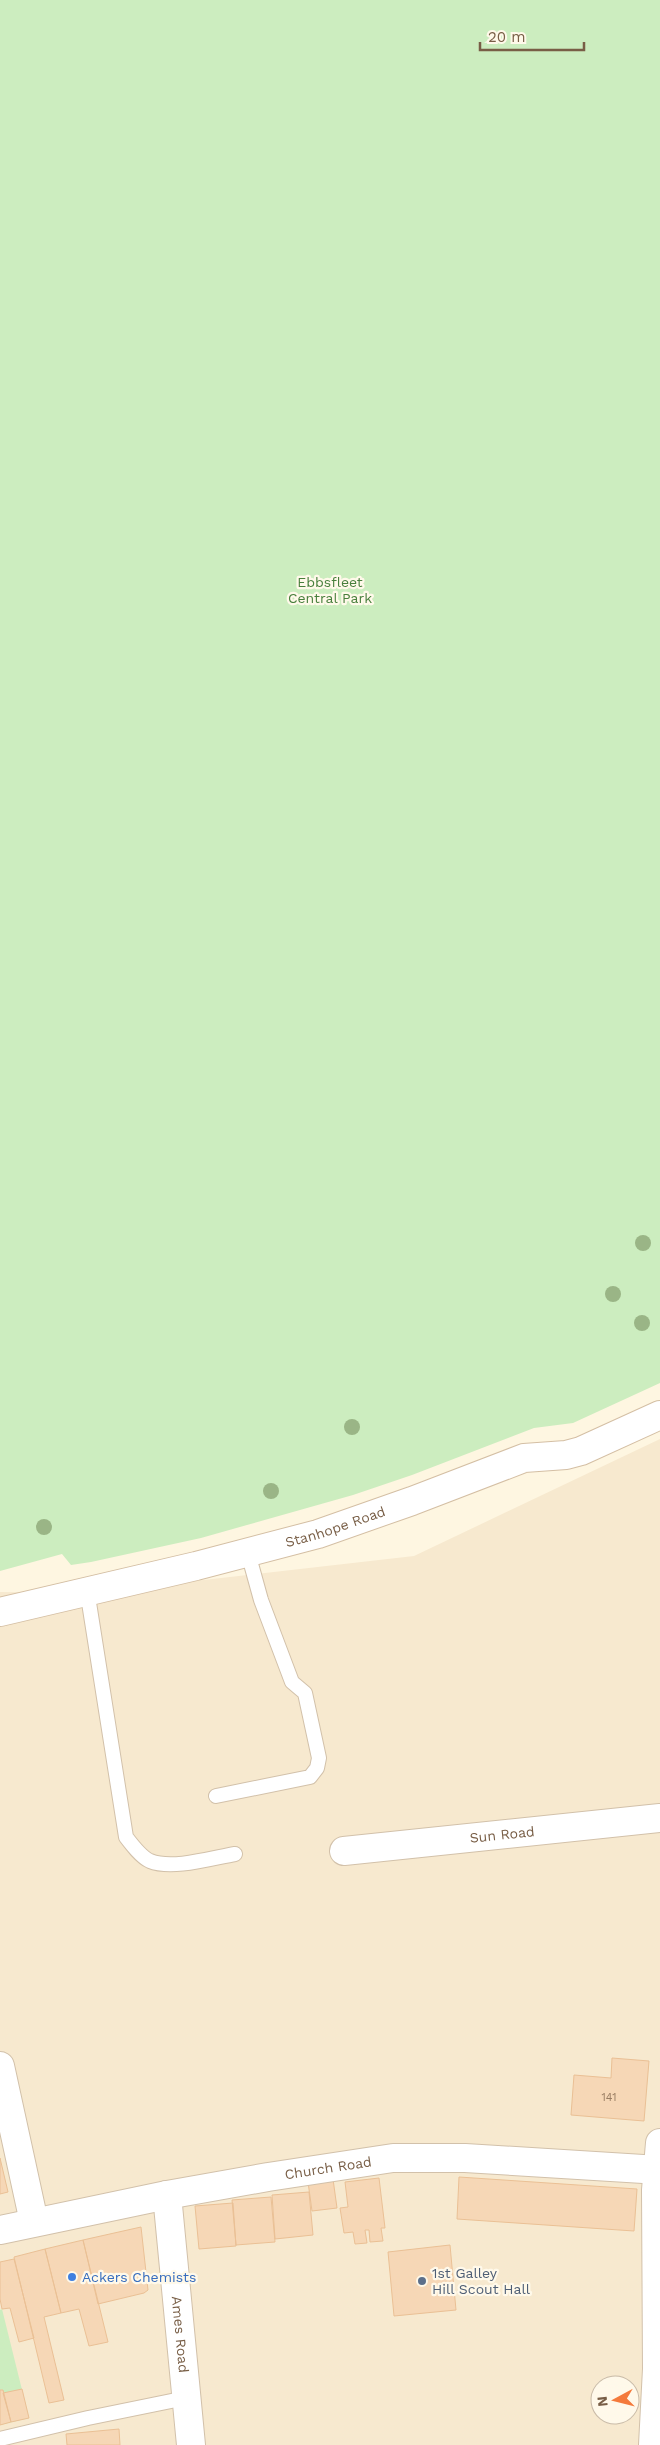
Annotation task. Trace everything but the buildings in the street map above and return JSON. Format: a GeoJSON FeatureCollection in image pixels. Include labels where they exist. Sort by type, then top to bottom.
{"type":"FeatureCollection","features":[{"type":"Feature","properties":{"kind":"street","name":"Stanhope Road"},"geometry":{"type":"LineString","coordinates":[[0,1612],[248,1553],[360,1520],[528,1457],[576,1453],[660,1415]]}},
{"type":"Feature","properties":{"kind":"street","name":"Sun Road"},"geometry":{"type":"LineString","coordinates":[[344,1851],[660,1818]]}},
{"type":"Feature","properties":{"kind":"street"},"geometry":{"type":"LineString","coordinates":[[0,2067],[34,2222]]}},
{"type":"Feature","properties":{"kind":"street"},"geometry":{"type":"LineString","coordinates":[[653,2445],[658,2369],[658,2170],[660,2143]]}},
{"type":"Feature","properties":{"kind":"street","name":"Church Road"},"geometry":{"type":"LineString","coordinates":[[0,2230],[167,2195],[327,2167],[410,2156],[658,2170]]}},
{"type":"Feature","properties":{"kind":"street","name":"Ames Road"},"geometry":{"type":"LineString","coordinates":[[167,2195],[191,2445]]}},
{"type":"Feature","properties":{"kind":"lane"},"geometry":{"type":"LineString","coordinates":[[216,1796],[310,1778],[317,1768],[319,1758],[305,1693],[292,1682],[261,1600],[248,1553]]}},
{"type":"Feature","properties":{"kind":"lane"},"geometry":{"type":"LineString","coordinates":[[87,1590],[126,1837],[150,1861],[168,1864],[235,1854]]}},
{"type":"Feature","properties":{"kind":"lane"},"geometry":{"type":"LineString","coordinates":[[0,2439],[88,2418],[186,2398]]}},
{"type":"Feature","properties":{"kind":"shaded area"},"geometry":{"type":"Polygon","coordinates":[[[660,1439],[660,2445],[0,2445],[0,1592],[90,1593],[414,1556],[660,1439]]]}},
{"type":"Feature","properties":{"kind":"green space","name":"Ebbsfleet Central Park"},"geometry":{"type":"Polygon","coordinates":[[[0,0],[660,0],[660,1383],[573,1423],[534,1428],[412,1475],[353,1495],[201,1538],[91,1562],[71,1565],[62,1554],[0,1571],[0,0]]]}},
{"type":"Feature","properties":{"kind":"green space"},"geometry":{"type":"Polygon","coordinates":[[[2,2309],[29,2418],[0,2425],[0,2310],[2,2309]]]}},
{"type":"Feature","properties":{"kind":"place","name":"Ackers Chemists"},"geometry":{"type":"Point","coordinates":[72,2277]}},
{"type":"Feature","properties":{"kind":"place","name":"1st Galley Hill Scout Hall"},"geometry":{"type":"Point","coordinates":[422,2281]}}]}
